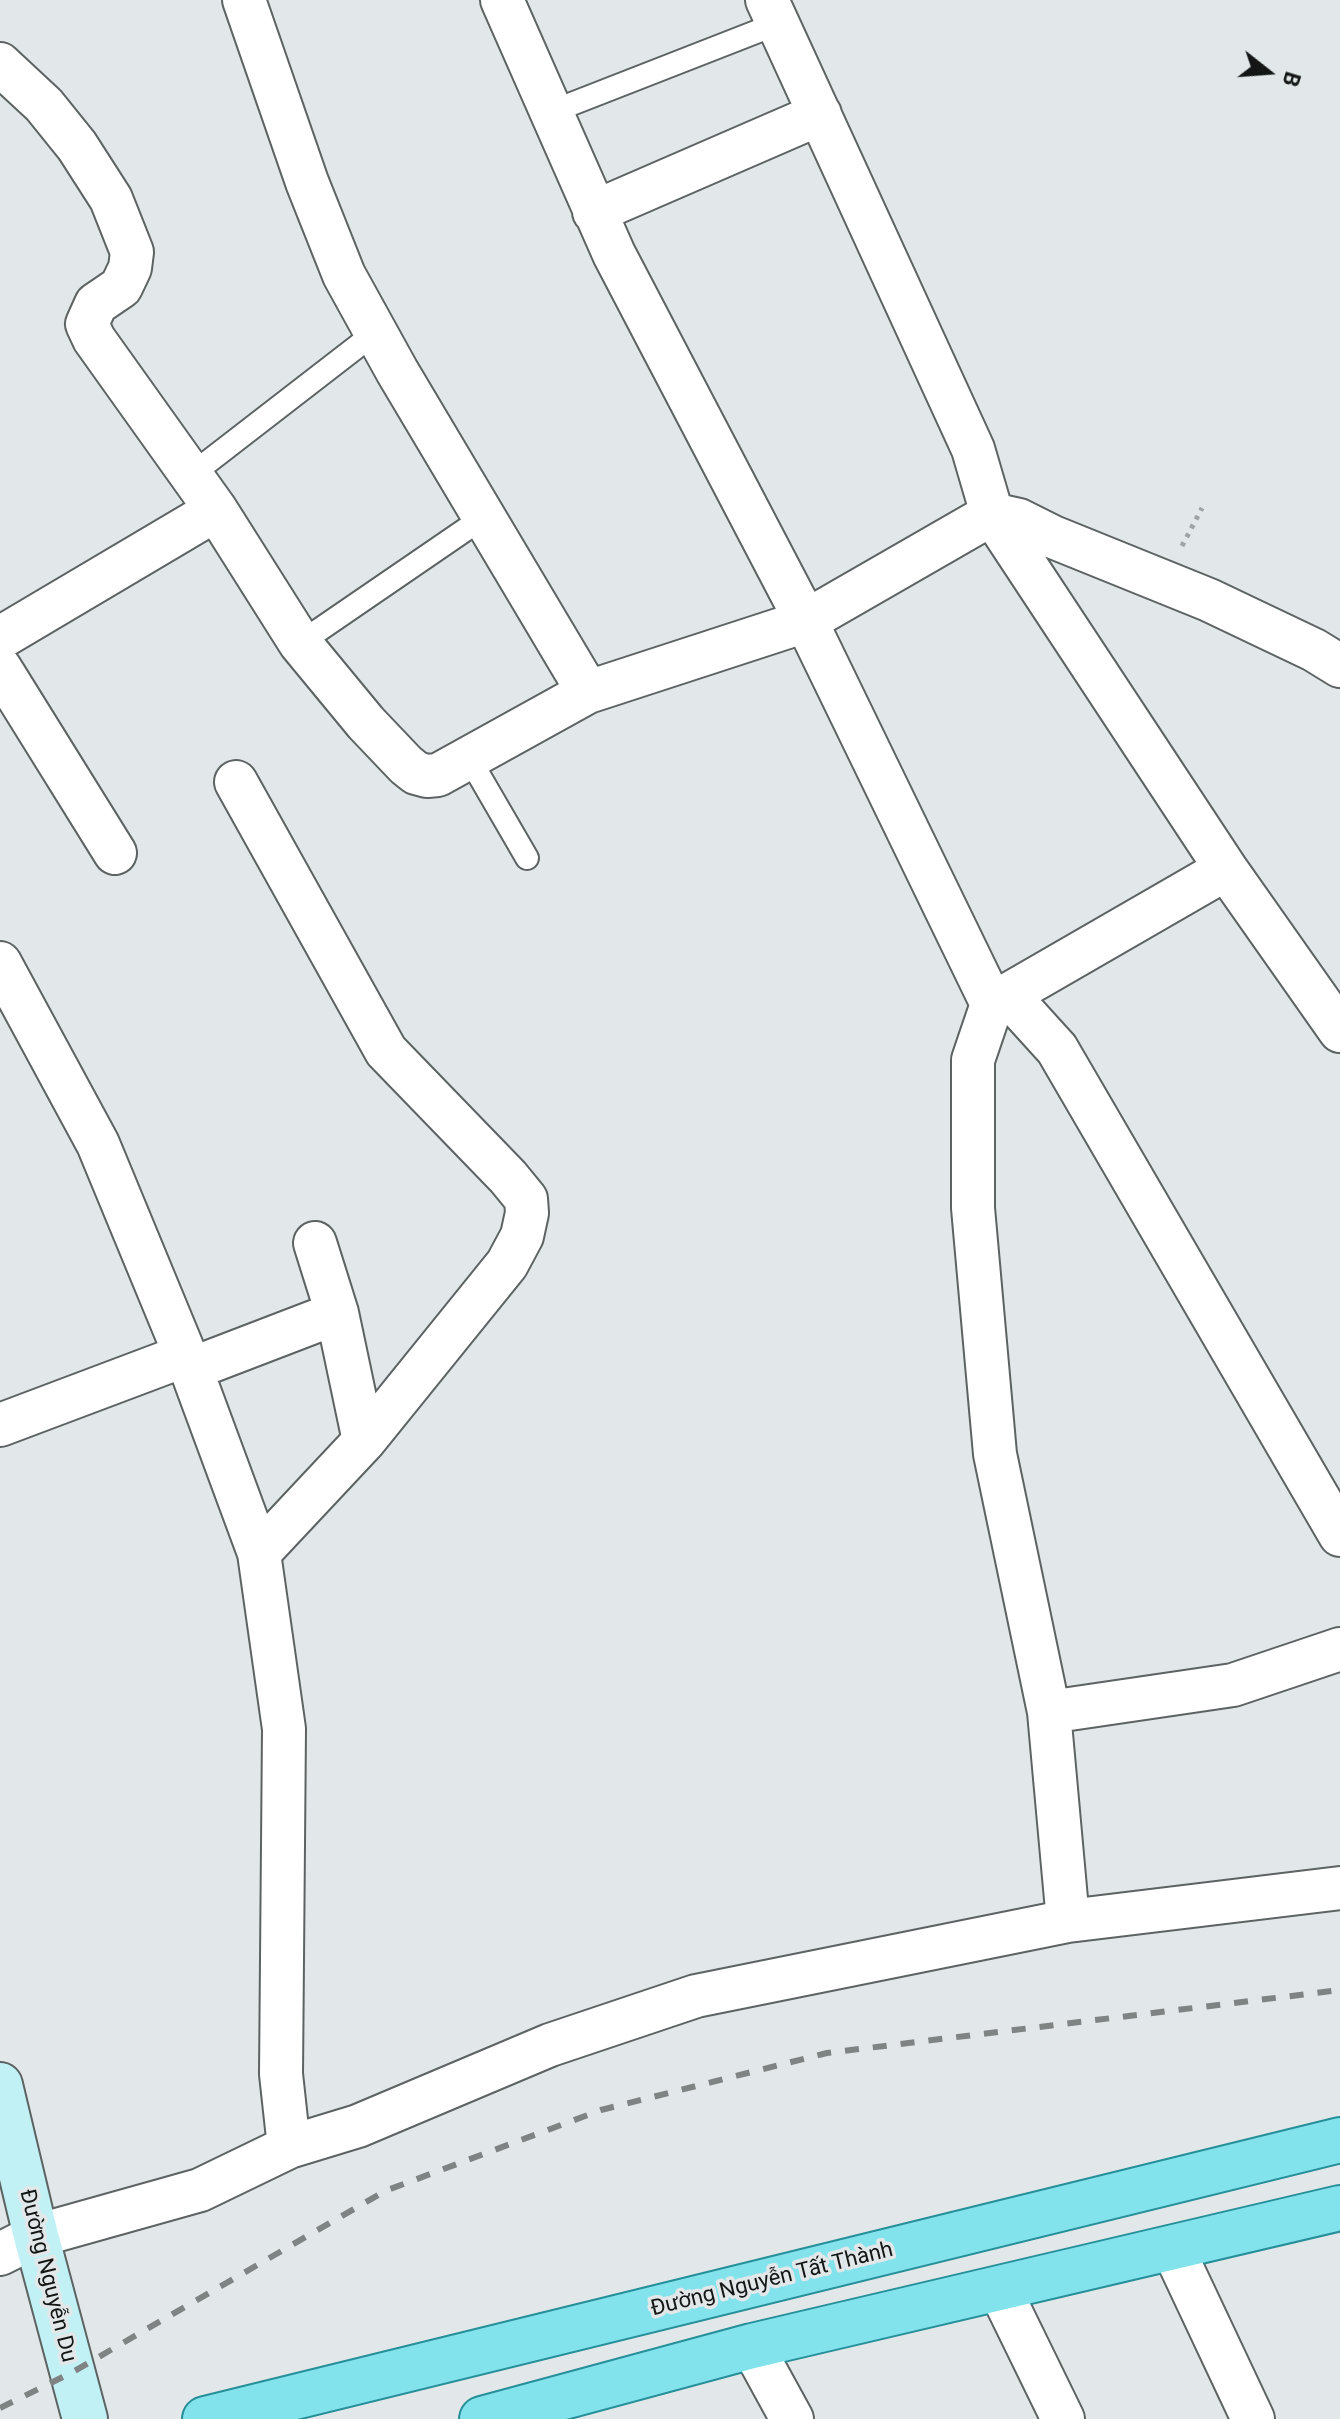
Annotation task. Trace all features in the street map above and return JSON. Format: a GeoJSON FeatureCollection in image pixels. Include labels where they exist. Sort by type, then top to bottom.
{"type":"FeatureCollection","features":[{"type":"Feature","properties":{"kind":"main road","name":"Đường Nguyễn Tất Thành"},"geometry":{"type":"LineString","coordinates":[[205,2419],[1340,2140]]}},
{"type":"Feature","properties":{"kind":"main road"},"geometry":{"type":"LineString","coordinates":[[482,2419],[752,2346],[1340,2208]]}},
{"type":"Feature","properties":{"kind":"main road"},"geometry":{"type":"LineString","coordinates":[[738,2288],[752,2346]]}},
{"type":"Feature","properties":{"kind":"street"},"geometry":{"type":"LineString","coordinates":[[244,0],[312,195],[344,275],[588,692]]}},
{"type":"Feature","properties":{"kind":"street"},"geometry":{"type":"LineString","coordinates":[[502,0],[621,268],[1000,999],[1057,1049],[1330,1491],[1340,1535]]}},
{"type":"Feature","properties":{"kind":"street"},"geometry":{"type":"LineString","coordinates":[[773,12],[973,449],[992,514],[1226,869],[1340,1031]]}},
{"type":"Feature","properties":{"kind":"street"},"geometry":{"type":"LineString","coordinates":[[0,64],[53,115],[77,146],[111,199],[132,252],[130,268],[121,287],[96,304],[87,324],[94,339],[216,510],[300,643],[366,723],[416,773],[438,775],[588,692],[806,621],[992,514],[1019,520],[1053,537],[1209,600],[1314,650],[1340,666]]}},
{"type":"Feature","properties":{"kind":"street"},"geometry":{"type":"LineString","coordinates":[[594,212],[820,114]]}},
{"type":"Feature","properties":{"kind":"street"},"geometry":{"type":"LineString","coordinates":[[0,638],[216,510]]}},
{"type":"Feature","properties":{"kind":"street"},"geometry":{"type":"LineString","coordinates":[[0,668],[115,853]]}},
{"type":"Feature","properties":{"kind":"street"},"geometry":{"type":"LineString","coordinates":[[236,782],[386,1051],[508,1177],[526,1199],[527,1213],[522,1236],[507,1264],[364,1441],[259,1553]]}},
{"type":"Feature","properties":{"kind":"street"},"geometry":{"type":"LineString","coordinates":[[1068,1921],[1049,1712],[995,1454],[973,1208],[973,1060],[1000,999],[1226,869]]}},
{"type":"Feature","properties":{"kind":"street"},"geometry":{"type":"LineString","coordinates":[[0,963],[98,1144],[189,1362],[259,1553],[284,1729],[281,2074],[289,2147]]}},
{"type":"Feature","properties":{"kind":"street"},"geometry":{"type":"LineString","coordinates":[[315,1243],[337,1313],[364,1441]]}},
{"type":"Feature","properties":{"kind":"street"},"geometry":{"type":"LineString","coordinates":[[0,1425],[337,1313]]}},
{"type":"Feature","properties":{"kind":"street"},"geometry":{"type":"LineString","coordinates":[[1049,1712],[1233,1685],[1340,1649]]}},
{"type":"Feature","properties":{"kind":"street"},"geometry":{"type":"LineString","coordinates":[[18,2245],[200,2190],[289,2147],[358,2126],[550,2045],[696,1996],[1068,1921],[1340,1888]]}},
{"type":"Feature","properties":{"kind":"street","name":"Đường Nguyễn Du"},"geometry":{"type":"LineString","coordinates":[[0,2085],[18,2245],[85,2419]]}},
{"type":"Feature","properties":{"kind":"street"},"geometry":{"type":"LineString","coordinates":[[1172,2247],[1253,2419]]}},
{"type":"Feature","properties":{"kind":"street"},"geometry":{"type":"LineString","coordinates":[[999,2288],[1063,2419]]}},
{"type":"Feature","properties":{"kind":"street"},"geometry":{"type":"LineString","coordinates":[[752,2346],[792,2419]]}},
{"type":"Feature","properties":{"kind":"lane"},"geometry":{"type":"LineString","coordinates":[[551,112],[773,12]]}},
{"type":"Feature","properties":{"kind":"lane"},"geometry":{"type":"LineString","coordinates":[[191,475],[376,332]]}},
{"type":"Feature","properties":{"kind":"lane"},"geometry":{"type":"LineString","coordinates":[[300,643],[484,517]]}},
{"type":"Feature","properties":{"kind":"lane"},"geometry":{"type":"LineString","coordinates":[[469,758],[527,858]]}},
{"type":"Feature","properties":{"kind":"railway"},"geometry":{"type":"LineString","coordinates":[[0,2408],[71,2373],[385,2191],[601,2110],[827,2053],[1340,1990]]}}]}
